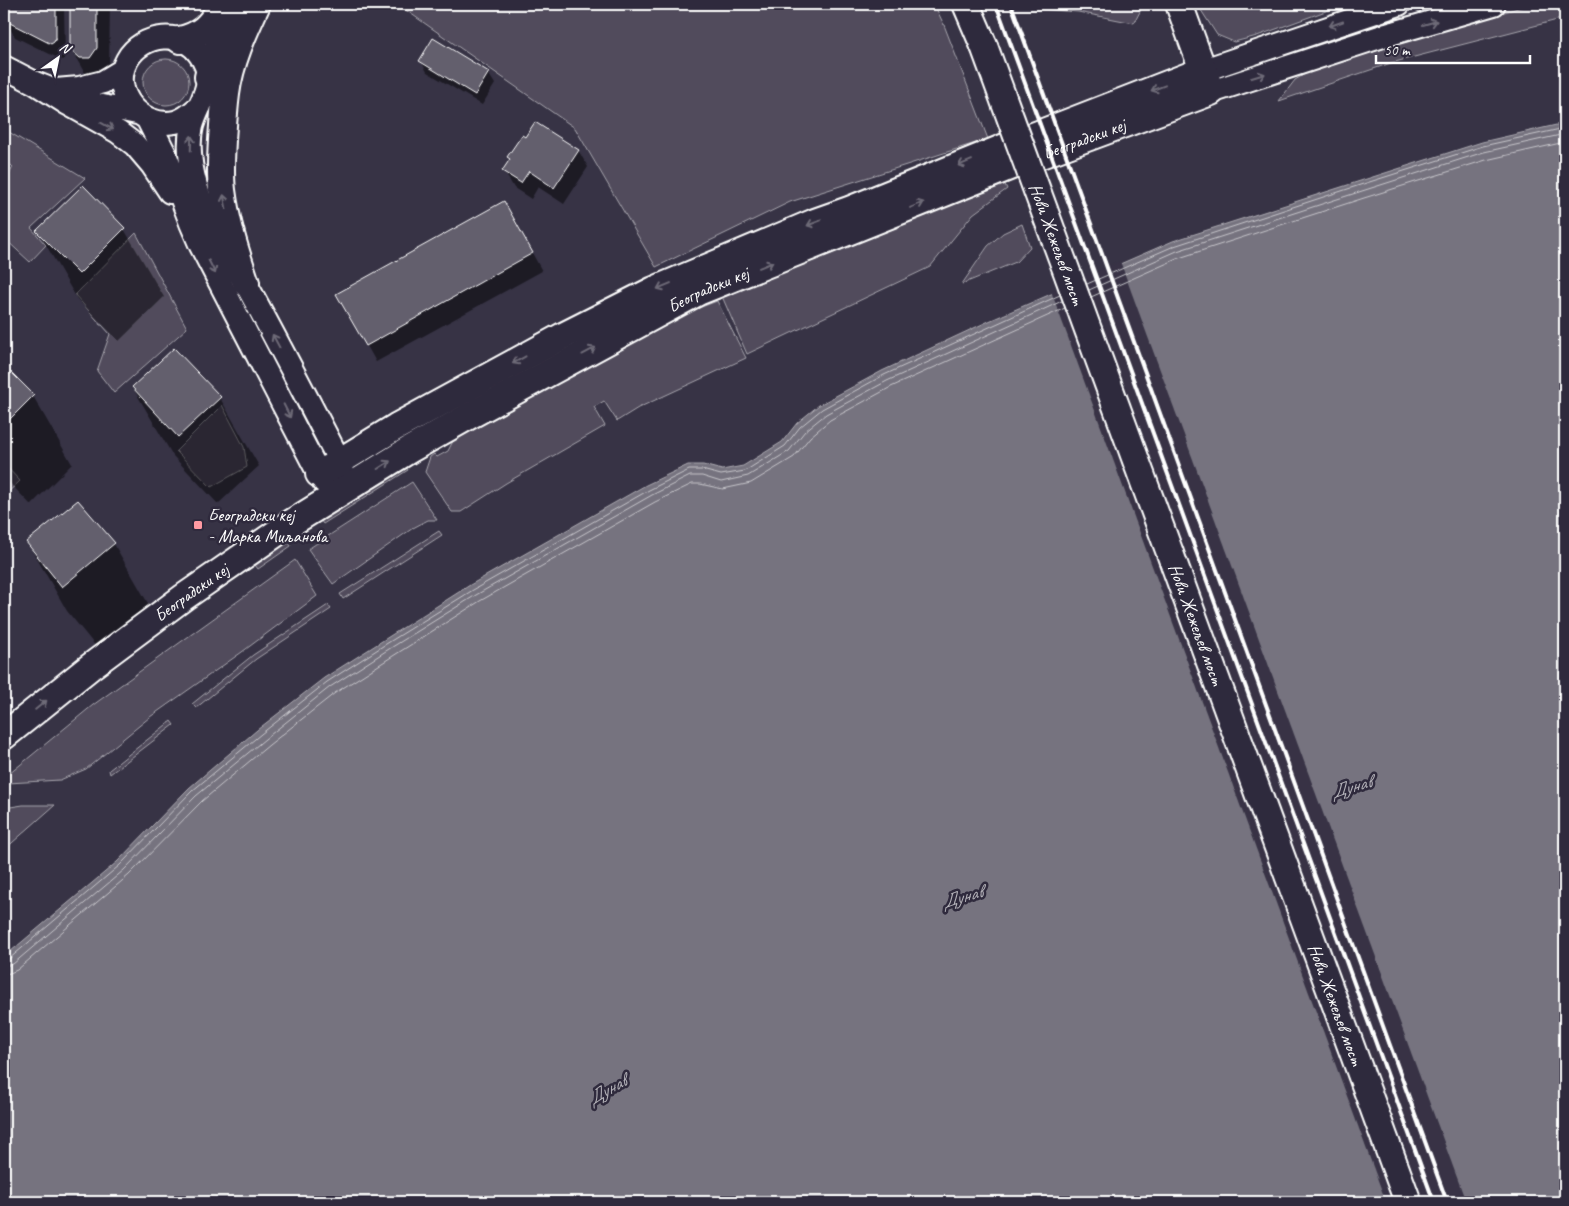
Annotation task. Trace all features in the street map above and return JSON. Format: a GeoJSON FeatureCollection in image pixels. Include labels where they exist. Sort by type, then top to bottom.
{"type":"FeatureCollection","features":[{"type":"Feature","properties":{"kind":"main road"},"geometry":{"type":"LineString","coordinates":[[180,40],[198,35],[224,4]]}},
{"type":"Feature","properties":{"kind":"main road"},"geometry":{"type":"LineString","coordinates":[[208,77],[214,54],[246,4]]}},
{"type":"Feature","properties":{"kind":"main road"},"geometry":{"type":"LineString","coordinates":[[246,283],[233,246],[222,190],[221,162],[229,77],[239,44],[258,4]]}},
{"type":"Feature","properties":{"kind":"main road","name":"Нови Жежељев мост"},"geometry":{"type":"LineString","coordinates":[[966,4],[984,46],[1408,1202]]}},
{"type":"Feature","properties":{"kind":"main road"},"geometry":{"type":"LineString","coordinates":[[1179,4],[1193,46],[1208,81]]}},
{"type":"Feature","properties":{"kind":"main road","name":"Београдски кеј"},"geometry":{"type":"LineString","coordinates":[[329,468],[396,427],[565,335],[654,290],[815,222],[1010,145],[1208,81]]}},
{"type":"Feature","properties":{"kind":"main road","name":"Београдски кеј"},"geometry":{"type":"LineString","coordinates":[[4,736],[90,667],[184,597],[278,532],[401,454],[468,416],[698,292],[1019,163],[1208,81]]}},
{"type":"Feature","properties":{"kind":"street","name":"Београдски кеј"},"geometry":{"type":"LineString","coordinates":[[1208,81],[1399,4]]}},
{"type":"Feature","properties":{"kind":"street","name":"Београдски кеј"},"geometry":{"type":"LineString","coordinates":[[1208,81],[1383,36],[1494,4]]}},
{"type":"Feature","properties":{"kind":"street"},"geometry":{"type":"LineString","coordinates":[[329,468],[246,283],[212,226],[196,188],[191,164],[190,142],[192,127],[207,92],[208,77],[206,65],[200,54],[180,40],[168,37],[155,38],[143,43],[133,51],[123,70],[122,86],[127,101],[143,116],[165,154],[201,246],[329,468],[343,472],[342,491]]}},
{"type":"Feature","properties":{"kind":"street"},"geometry":{"type":"LineString","coordinates":[[4,67],[45,87],[83,102],[143,116],[162,123],[177,122],[190,116],[200,106]]}},
{"type":"Feature","properties":{"kind":"street"},"geometry":{"type":"LineString","coordinates":[[45,87],[80,88],[104,82],[123,70]]}},
{"type":"Feature","properties":{"kind":"street"},"geometry":{"type":"LineString","coordinates":[[45,87],[68,104],[118,132],[135,145],[152,165],[191,223]]}},
{"type":"Feature","properties":{"kind":"shaded area"},"geometry":{"type":"Polygon","coordinates":[[[397,4],[934,4],[988,139],[790,202],[656,267],[575,128],[397,4]]]}},
{"type":"Feature","properties":{"kind":"shaded area"},"geometry":{"type":"Polygon","coordinates":[[[1037,4],[1144,4],[1134,23],[1078,12],[1040,9],[1037,4]]]}},
{"type":"Feature","properties":{"kind":"shaded area"},"geometry":{"type":"Polygon","coordinates":[[[1197,4],[1345,4],[1257,36],[1234,42],[1217,35],[1197,4]]]}},
{"type":"Feature","properties":{"kind":"shaded area"},"geometry":{"type":"Polygon","coordinates":[[[1531,4],[1565,4],[1565,18],[1391,63],[1279,101],[1295,80],[1310,71],[1531,4]]]}},
{"type":"Feature","properties":{"kind":"shaded area"},"geometry":{"type":"Polygon","coordinates":[[[161,59],[171,59],[183,65],[188,73],[188,91],[183,99],[175,104],[161,105],[153,102],[146,95],[143,87],[143,77],[146,69],[153,62],[161,59]]]}},
{"type":"Feature","properties":{"kind":"shaded area"},"geometry":{"type":"Polygon","coordinates":[[[4,129],[85,178],[31,228],[46,245],[30,262],[4,238],[4,185],[13,167],[4,158],[4,129]]]}},
{"type":"Feature","properties":{"kind":"shaded area"},"geometry":{"type":"Polygon","coordinates":[[[1001,176],[1007,189],[973,214],[930,267],[747,354],[721,294],[1001,176]]]}},
{"type":"Feature","properties":{"kind":"shaded area"},"geometry":{"type":"Polygon","coordinates":[[[1022,224],[1030,247],[1016,262],[962,284],[988,246],[1003,233],[1022,224]]]}},
{"type":"Feature","properties":{"kind":"shaded area"},"geometry":{"type":"Polygon","coordinates":[[[136,233],[187,328],[114,393],[97,371],[110,334],[75,295],[136,233]]]}},
{"type":"Feature","properties":{"kind":"shaded area"},"geometry":{"type":"Polygon","coordinates":[[[717,301],[746,358],[638,408],[617,421],[604,401],[594,407],[605,426],[506,483],[461,512],[452,512],[425,472],[430,457],[434,454],[437,457],[448,451],[456,435],[652,326],[717,301]]]}},
{"type":"Feature","properties":{"kind":"shaded area"},"geometry":{"type":"Polygon","coordinates":[[[222,405],[244,447],[247,467],[211,487],[176,451],[222,405]]]}},
{"type":"Feature","properties":{"kind":"shaded area"},"geometry":{"type":"Polygon","coordinates":[[[404,463],[408,470],[323,524],[318,517],[404,463]]]}},
{"type":"Feature","properties":{"kind":"shaded area"},"geometry":{"type":"Polygon","coordinates":[[[4,464],[20,481],[4,496],[4,464]]]}},
{"type":"Feature","properties":{"kind":"shaded area"},"geometry":{"type":"Polygon","coordinates":[[[412,482],[437,520],[428,520],[413,528],[333,584],[308,549],[412,482]]]}},
{"type":"Feature","properties":{"kind":"shaded area"},"geometry":{"type":"Polygon","coordinates":[[[439,531],[442,535],[343,599],[340,594],[439,531]]]}},
{"type":"Feature","properties":{"kind":"shaded area"},"geometry":{"type":"Polygon","coordinates":[[[286,538],[291,546],[258,569],[252,561],[286,538]]]}},
{"type":"Feature","properties":{"kind":"shaded area"},"geometry":{"type":"Polygon","coordinates":[[[295,560],[317,596],[150,717],[86,769],[60,780],[8,783],[9,774],[93,705],[295,560]]]}},
{"type":"Feature","properties":{"kind":"shaded area"},"geometry":{"type":"Polygon","coordinates":[[[328,605],[331,609],[256,659],[196,708],[192,704],[253,655],[328,605]]]}},
{"type":"Feature","properties":{"kind":"shaded area"},"geometry":{"type":"Polygon","coordinates":[[[171,721],[174,725],[110,774],[109,770],[171,721]]]}},
{"type":"Feature","properties":{"kind":"shaded area"},"geometry":{"type":"Polygon","coordinates":[[[23,805],[55,805],[4,850],[4,808],[23,805]]]}},
{"type":"Feature","properties":{"kind":"water","name":"Дунав"},"geometry":{"type":"Polygon","coordinates":[[[1565,123],[1565,1202],[4,1202],[4,957],[117,862],[189,788],[257,730],[324,678],[470,585],[646,485],[688,465],[703,465],[722,470],[743,466],[782,442],[797,423],[819,405],[882,371],[989,321],[1173,241],[1482,142],[1565,123]]]}},
{"type":"Feature","properties":{"kind":"pier"},"geometry":{"type":"Polygon","coordinates":[[[1120,261],[1466,1202],[1386,1202],[1051,291],[1120,261]]]}},
{"type":"Feature","properties":{"kind":"building"},"geometry":{"type":"Polygon","coordinates":[[[4,4],[56,4],[56,38],[54,42],[51,44],[4,20],[4,4]]]}},
{"type":"Feature","properties":{"kind":"building"},"geometry":{"type":"Polygon","coordinates":[[[70,4],[97,4],[97,48],[90,58],[80,58],[70,49],[70,4]]]}},
{"type":"Feature","properties":{"kind":"building"},"geometry":{"type":"Polygon","coordinates":[[[433,38],[489,72],[475,95],[419,61],[433,38]]]}},
{"type":"Feature","properties":{"kind":"building"},"geometry":{"type":"Polygon","coordinates":[[[535,122],[579,150],[554,188],[529,171],[521,183],[502,171],[510,159],[507,157],[522,135],[525,137],[535,122]]]}},
{"type":"Feature","properties":{"kind":"building"},"geometry":{"type":"Polygon","coordinates":[[[83,185],[125,228],[79,274],[36,231],[83,185]]]}},
{"type":"Feature","properties":{"kind":"building"},"geometry":{"type":"Polygon","coordinates":[[[504,201],[533,253],[366,346],[336,294],[504,201]]]}},
{"type":"Feature","properties":{"kind":"building"},"geometry":{"type":"Polygon","coordinates":[[[174,348],[221,397],[178,437],[132,387],[174,348]]]}},
{"type":"Feature","properties":{"kind":"building"},"geometry":{"type":"Polygon","coordinates":[[[4,365],[34,395],[4,425],[4,365]]]}},
{"type":"Feature","properties":{"kind":"building"},"geometry":{"type":"Polygon","coordinates":[[[78,500],[115,543],[62,587],[26,542],[78,500]]]}},
{"type":"Feature","properties":{"kind":"railway"},"geometry":{"type":"LineString","coordinates":[[996,4],[1434,1202]]}},
{"type":"Feature","properties":{"kind":"railway"},"geometry":{"type":"LineString","coordinates":[[1011,4],[1447,1202]]}},
{"type":"Feature","properties":{"kind":"place","name":"Београдски кеј - Марка Миљанова"},"geometry":{"type":"Point","coordinates":[198,525]}}]}
